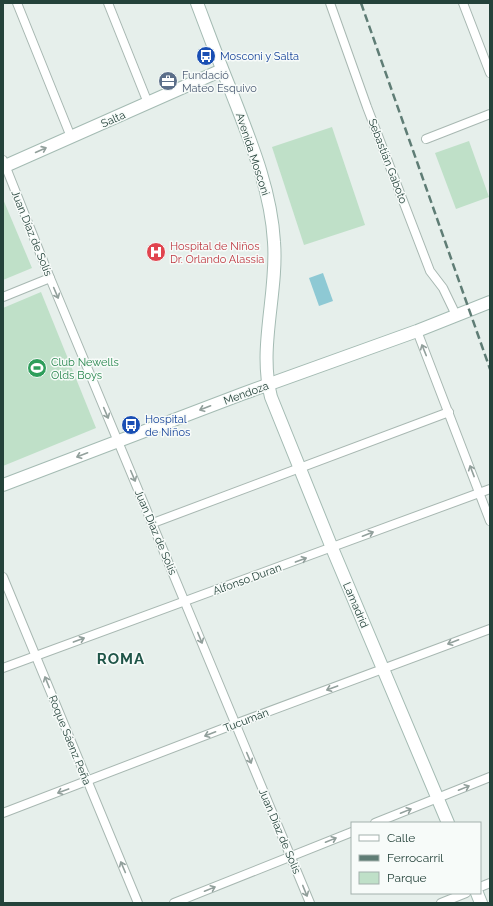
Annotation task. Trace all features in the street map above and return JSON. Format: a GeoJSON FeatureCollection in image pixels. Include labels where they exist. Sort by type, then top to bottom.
{"type":"FeatureCollection","features":[{"type":"Feature","properties":{"kind":"street"},"geometry":{"type":"LineString","coordinates":[[17,3],[71,137]]}},
{"type":"Feature","properties":{"kind":"street"},"geometry":{"type":"LineString","coordinates":[[108,3],[148,103]]}},
{"type":"Feature","properties":{"kind":"street","name":"Avenida Mosconi"},"geometry":{"type":"LineString","coordinates":[[197,3],[259,166],[272,216],[275,244],[268,348],[268,385]]}},
{"type":"Feature","properties":{"kind":"street","name":"Sebastián Gaboto"},"geometry":{"type":"LineString","coordinates":[[330,3],[372,122],[430,271],[442,288],[456,315]]}},
{"type":"Feature","properties":{"kind":"street"},"geometry":{"type":"LineString","coordinates":[[463,3],[490,73]]}},
{"type":"Feature","properties":{"kind":"street","name":"Salta"},"geometry":{"type":"LineString","coordinates":[[4,165],[222,70]]}},
{"type":"Feature","properties":{"kind":"street"},"geometry":{"type":"LineString","coordinates":[[426,139],[490,114]]}},
{"type":"Feature","properties":{"kind":"street","name":"Juan Díaz de Solís"},"geometry":{"type":"LineString","coordinates":[[4,165],[153,523],[234,724],[310,903]]}},
{"type":"Feature","properties":{"kind":"street"},"geometry":{"type":"LineString","coordinates":[[3,297],[50,278]]}},
{"type":"Feature","properties":{"kind":"street","name":"Mendoza"},"geometry":{"type":"LineString","coordinates":[[3,485],[118,440],[417,332],[490,302]]}},
{"type":"Feature","properties":{"kind":"street"},"geometry":{"type":"LineString","coordinates":[[417,332],[490,521]]}},
{"type":"Feature","properties":{"kind":"street","name":"Lamadrid"},"geometry":{"type":"LineString","coordinates":[[268,385],[299,468],[448,822]]}},
{"type":"Feature","properties":{"kind":"street"},"geometry":{"type":"LineString","coordinates":[[153,523],[449,412]]}},
{"type":"Feature","properties":{"kind":"street","name":"Alfonso Duran"},"geometry":{"type":"LineString","coordinates":[[3,668],[490,489]]}},
{"type":"Feature","properties":{"kind":"street","name":"Roque Sáenz Peña"},"geometry":{"type":"LineString","coordinates":[[3,577],[138,903]]}},
{"type":"Feature","properties":{"kind":"street","name":"Tucumán"},"geometry":{"type":"LineString","coordinates":[[3,813],[87,782],[234,724],[490,629]]}},
{"type":"Feature","properties":{"kind":"street"},"geometry":{"type":"LineString","coordinates":[[378,822],[490,777]]}},
{"type":"Feature","properties":{"kind":"street"},"geometry":{"type":"LineString","coordinates":[[174,903],[351,832]]}},
{"type":"Feature","properties":{"kind":"street"},"geometry":{"type":"LineString","coordinates":[[442,903],[464,894]]}},
{"type":"Feature","properties":{"kind":"green space"},"geometry":{"type":"Polygon","coordinates":[[[332,127],[365,225],[304,245],[272,147],[332,127]]]}},
{"type":"Feature","properties":{"kind":"green space"},"geometry":{"type":"Polygon","coordinates":[[[469,141],[489,197],[456,209],[435,153],[469,141]]]}},
{"type":"Feature","properties":{"kind":"green space"},"geometry":{"type":"Polygon","coordinates":[[[3,199],[32,268],[3,280],[3,199]]]}},
{"type":"Feature","properties":{"kind":"green space","name":"Club Newells Olds Boys"},"geometry":{"type":"Polygon","coordinates":[[[41,292],[96,428],[3,466],[3,308],[41,292]]]}},
{"type":"Feature","properties":{"kind":"water"},"geometry":{"type":"Polygon","coordinates":[[[323,273],[333,301],[319,306],[309,278],[323,273]]]}},
{"type":"Feature","properties":{"kind":"railway"},"geometry":{"type":"LineString","coordinates":[[361,3],[490,369]]}},
{"type":"Feature","properties":{"kind":"place","name":"Mosconi y Salta"},"geometry":{"type":"Point","coordinates":[206,56]}},
{"type":"Feature","properties":{"kind":"place","name":"Fundació Mateo Esquivo"},"geometry":{"type":"Point","coordinates":[168,81]}},
{"type":"Feature","properties":{"kind":"place","name":"Hospital de Niños Dr. Orlando Alassia"},"geometry":{"type":"Point","coordinates":[156,252]}},
{"type":"Feature","properties":{"kind":"place","name":"Club Newells Olds Boys"},"geometry":{"type":"Point","coordinates":[37,368]}},
{"type":"Feature","properties":{"kind":"place","name":"Hospital de Niños"},"geometry":{"type":"Point","coordinates":[131,425]}},
{"type":"Feature","properties":{"kind":"district","name":"ROMA"},"geometry":{"type":"Point","coordinates":[121,659]}}]}
